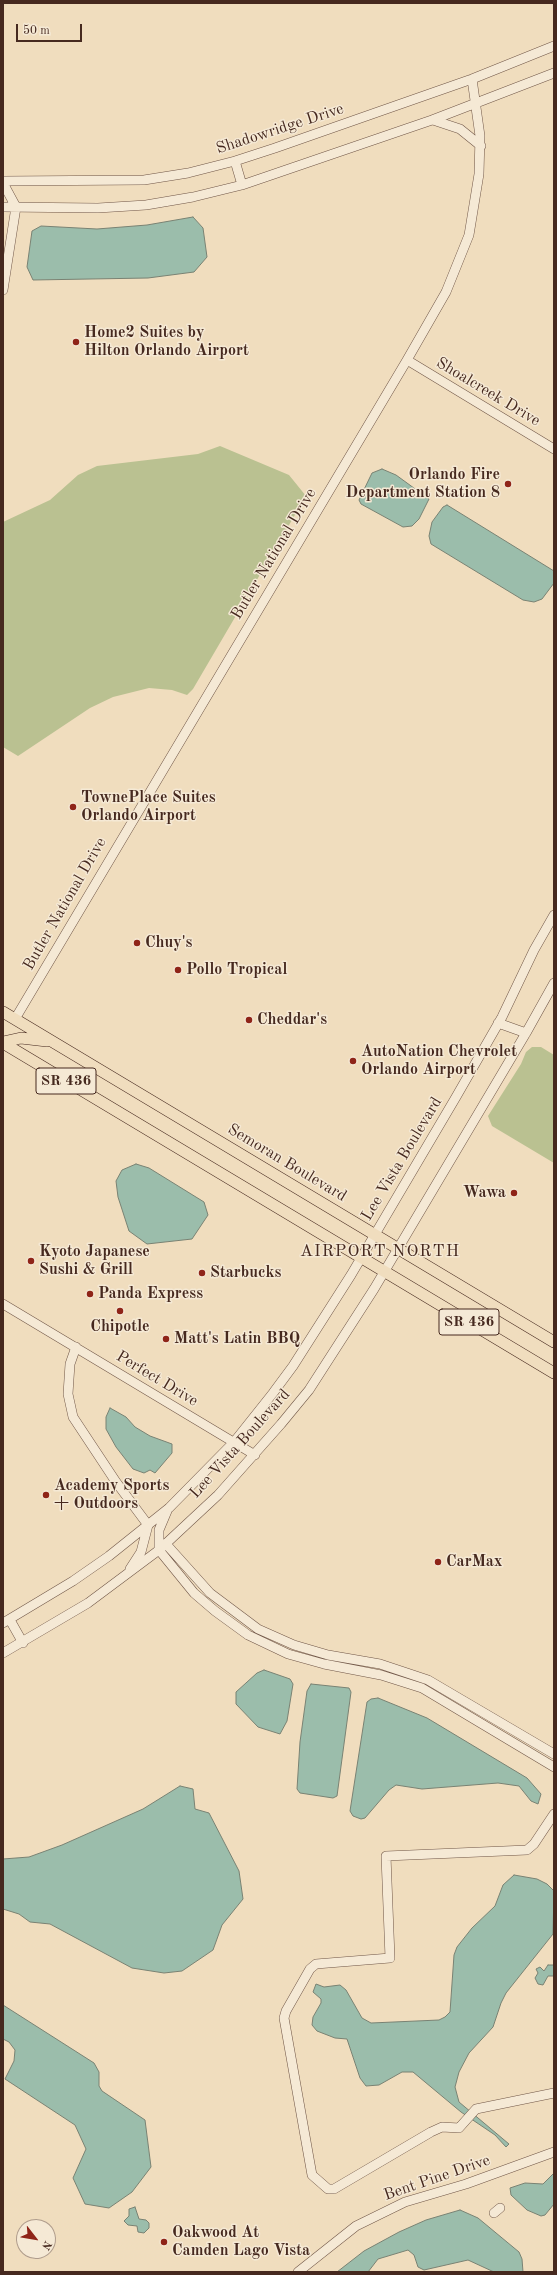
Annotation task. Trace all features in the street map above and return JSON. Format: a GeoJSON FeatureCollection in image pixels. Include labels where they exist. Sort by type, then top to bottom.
{"type":"FeatureCollection","features":[{"type":"Feature","properties":{"kind":"main road","name":"Semoran Boulevard"},"geometry":{"type":"LineString","coordinates":[[3,1012],[554,1342]]}},
{"type":"Feature","properties":{"kind":"main road"},"geometry":{"type":"LineString","coordinates":[[3,1022],[15,1019]]}},
{"type":"Feature","properties":{"kind":"main road"},"geometry":{"type":"LineString","coordinates":[[3,1042],[26,1038],[54,1042]]}},
{"type":"Feature","properties":{"kind":"main road","name":"SR 436"},"geometry":{"type":"LineString","coordinates":[[3,1042],[554,1373]]}},
{"type":"Feature","properties":{"kind":"street","name":"Shadowridge Drive"},"geometry":{"type":"LineString","coordinates":[[3,182],[144,180],[188,173],[235,161],[472,79],[554,46]]}},
{"type":"Feature","properties":{"kind":"street"},"geometry":{"type":"LineString","coordinates":[[3,207],[98,208],[146,205],[193,197],[242,185],[432,120],[554,73]]}},
{"type":"Feature","properties":{"kind":"street","name":"Butler National Drive"},"geometry":{"type":"LineString","coordinates":[[15,1019],[446,292],[469,235],[474,212],[481,146],[472,79]]}},
{"type":"Feature","properties":{"kind":"street"},"geometry":{"type":"LineString","coordinates":[[432,120],[444,122],[460,129],[481,146]]}},
{"type":"Feature","properties":{"kind":"street"},"geometry":{"type":"LineString","coordinates":[[235,161],[242,185]]}},
{"type":"Feature","properties":{"kind":"street"},"geometry":{"type":"LineString","coordinates":[[3,182],[16,207],[3,290]]}},
{"type":"Feature","properties":{"kind":"street","name":"Shoalcreek Drive"},"geometry":{"type":"LineString","coordinates":[[407,360],[554,449]]}},
{"type":"Feature","properties":{"kind":"street","name":"Lee Vista Boulevard"},"geometry":{"type":"LineString","coordinates":[[6,1621],[79,1577],[168,1508],[234,1442],[293,1366],[362,1258],[456,1097],[498,1023],[534,950],[554,915]]}},
{"type":"Feature","properties":{"kind":"street","name":"Lee Vista Boulevard"},"geometry":{"type":"LineString","coordinates":[[3,1653],[23,1643],[88,1603],[162,1547],[218,1495],[255,1455],[309,1390],[398,1248],[526,1033],[554,983]]}},
{"type":"Feature","properties":{"kind":"street"},"geometry":{"type":"LineString","coordinates":[[498,1023],[526,1033]]}},
{"type":"Feature","properties":{"kind":"street","name":"Perfect Drive"},"geometry":{"type":"LineString","coordinates":[[3,1304],[255,1455]]}},
{"type":"Feature","properties":{"kind":"street"},"geometry":{"type":"LineString","coordinates":[[76,1347],[70,1364],[68,1394],[74,1418],[94,1451],[148,1525],[147,1536],[141,1552],[125,1576]]}},
{"type":"Feature","properties":{"kind":"street"},"geometry":{"type":"LineString","coordinates":[[168,1508],[159,1530],[162,1547],[194,1593],[215,1611],[248,1635],[288,1654],[324,1664],[381,1675],[422,1688],[554,1767]]}},
{"type":"Feature","properties":{"kind":"street"},"geometry":{"type":"LineString","coordinates":[[162,1547],[210,1593],[258,1629],[294,1645],[328,1655],[380,1664],[428,1680],[554,1754]]}},
{"type":"Feature","properties":{"kind":"street"},"geometry":{"type":"LineString","coordinates":[[6,1621],[23,1643]]}},
{"type":"Feature","properties":{"kind":"street"},"geometry":{"type":"LineString","coordinates":[[554,1814],[534,1844],[527,1850],[386,1856],[390,1958],[316,1964],[310,1969],[286,2011],[284,2018],[312,2176],[323,2186],[334,2189],[418,2139],[442,2127],[460,2128],[476,2109],[554,2093]]}},
{"type":"Feature","properties":{"kind":"street","name":"Bent Pine Drive"},"geometry":{"type":"LineString","coordinates":[[298,2272],[356,2226],[405,2202],[466,2184],[554,2152]]}},
{"type":"Feature","properties":{"kind":"shaded area"},"geometry":{"type":"Polygon","coordinates":[[[193,217],[203,228],[207,257],[194,272],[148,278],[33,280],[27,267],[32,231],[41,226],[97,229],[147,225],[193,217]]]}},
{"type":"Feature","properties":{"kind":"shaded area"},"geometry":{"type":"Polygon","coordinates":[[[220,446],[289,475],[306,496],[193,689],[187,695],[172,690],[149,688],[113,697],[90,708],[18,756],[3,747],[3,522],[50,500],[78,475],[97,466],[198,454],[220,446]]]}},
{"type":"Feature","properties":{"kind":"shaded area"},"geometry":{"type":"Polygon","coordinates":[[[382,469],[396,475],[429,499],[419,519],[412,526],[403,527],[361,504],[359,500],[372,473],[382,469]]]}},
{"type":"Feature","properties":{"kind":"shaded area"},"geometry":{"type":"Polygon","coordinates":[[[447,505],[554,571],[554,583],[542,599],[534,602],[523,600],[431,544],[429,536],[432,522],[443,507],[447,505]]]}},
{"type":"Feature","properties":{"kind":"shaded area"},"geometry":{"type":"Polygon","coordinates":[[[532,1047],[541,1047],[554,1055],[554,1163],[492,1126],[488,1116],[521,1064],[526,1052],[532,1047]]]}},
{"type":"Feature","properties":{"kind":"shaded area"},"geometry":{"type":"Polygon","coordinates":[[[136,1164],[149,1168],[204,1202],[208,1215],[192,1239],[147,1244],[129,1231],[118,1197],[116,1181],[122,1170],[136,1164]]]}},
{"type":"Feature","properties":{"kind":"shaded area"},"geometry":{"type":"Polygon","coordinates":[[[110,1408],[126,1417],[135,1427],[150,1436],[172,1444],[172,1453],[155,1473],[150,1470],[144,1473],[133,1469],[116,1447],[106,1429],[106,1417],[110,1408]]]}},
{"type":"Feature","properties":{"kind":"shaded area"},"geometry":{"type":"Polygon","coordinates":[[[264,1670],[290,1679],[293,1684],[287,1721],[280,1734],[258,1727],[236,1704],[236,1692],[257,1673],[264,1670]]]}},
{"type":"Feature","properties":{"kind":"shaded area"},"geometry":{"type":"Polygon","coordinates":[[[311,1684],[349,1688],[351,1692],[337,1796],[333,1798],[300,1793],[297,1789],[300,1742],[307,1691],[311,1684]]]}},
{"type":"Feature","properties":{"kind":"shaded area"},"geometry":{"type":"Polygon","coordinates":[[[378,1698],[427,1718],[527,1778],[541,1794],[538,1804],[531,1801],[519,1786],[498,1783],[422,1789],[396,1785],[389,1790],[365,1818],[361,1819],[353,1816],[350,1811],[367,1702],[371,1699],[378,1698]]]}},
{"type":"Feature","properties":{"kind":"shaded area"},"geometry":{"type":"Polygon","coordinates":[[[180,1786],[193,1789],[195,1809],[209,1813],[239,1871],[243,1899],[222,1925],[213,1950],[182,1971],[164,1973],[132,1968],[50,1924],[30,1922],[19,1914],[3,1909],[3,1859],[29,1857],[62,1845],[143,1809],[180,1786]]]}},
{"type":"Feature","properties":{"kind":"shaded area"},"geometry":{"type":"Polygon","coordinates":[[[514,1875],[537,1879],[547,1884],[554,1891],[553,1934],[506,1993],[493,2027],[469,2053],[459,2072],[455,2087],[459,2102],[509,2144],[506,2147],[495,2135],[461,2112],[413,2072],[402,2072],[379,2085],[366,2086],[360,2078],[347,2039],[335,2038],[317,2031],[312,2025],[313,2017],[321,2003],[321,1999],[313,1992],[316,1984],[324,1987],[340,1985],[346,1990],[362,2018],[371,2023],[439,2020],[445,2017],[450,2012],[454,1955],[457,1947],[472,1928],[495,1906],[503,1885],[514,1875]]]}},
{"type":"Feature","properties":{"kind":"shaded area"},"geometry":{"type":"Polygon","coordinates":[[[548,1965],[554,1965],[554,1976],[548,1976],[543,1985],[538,1984],[535,1978],[538,1973],[536,1969],[540,1967],[544,1971],[548,1965]]]}},
{"type":"Feature","properties":{"kind":"shaded area"},"geometry":{"type":"Polygon","coordinates":[[[3,2005],[94,2063],[99,2072],[99,2086],[102,2091],[145,2120],[151,2167],[132,2192],[109,2208],[85,2204],[73,2178],[86,2149],[75,2125],[5,2079],[14,2061],[15,2050],[9,2042],[3,2039],[3,2005]]]}},
{"type":"Feature","properties":{"kind":"shaded area"},"geometry":{"type":"Polygon","coordinates":[[[554,2173],[554,2204],[545,2215],[541,2216],[527,2210],[511,2195],[510,2188],[525,2183],[543,2184],[554,2173]]]}},
{"type":"Feature","properties":{"kind":"shaded area"},"geometry":{"type":"Polygon","coordinates":[[[135,2207],[139,2219],[146,2220],[149,2223],[149,2228],[144,2233],[138,2232],[137,2226],[128,2225],[124,2221],[129,2216],[129,2209],[135,2207]]]}},
{"type":"Feature","properties":{"kind":"shaded area"},"geometry":{"type":"Polygon","coordinates":[[[460,2210],[478,2218],[519,2252],[522,2259],[523,2272],[494,2272],[468,2260],[424,2270],[418,2267],[414,2255],[408,2250],[378,2259],[368,2272],[337,2272],[364,2251],[399,2232],[426,2220],[460,2210]]]}},
{"type":"Feature","properties":{"kind":"place","name":"Home2 Suites by Hilton Orlando Airport"},"geometry":{"type":"Point","coordinates":[76,342]}},
{"type":"Feature","properties":{"kind":"place","name":"Orlando Fire Department Station 8"},"geometry":{"type":"Point","coordinates":[508,484]}},
{"type":"Feature","properties":{"kind":"place","name":"TownePlace Suites Orlando Airport"},"geometry":{"type":"Point","coordinates":[73,807]}},
{"type":"Feature","properties":{"kind":"place","name":"Chuy's"},"geometry":{"type":"Point","coordinates":[137,943]}},
{"type":"Feature","properties":{"kind":"place","name":"Pollo Tropical"},"geometry":{"type":"Point","coordinates":[178,970]}},
{"type":"Feature","properties":{"kind":"place","name":"Cheddar's"},"geometry":{"type":"Point","coordinates":[249,1020]}},
{"type":"Feature","properties":{"kind":"place","name":"AutoNation Chevrolet Orlando Airport"},"geometry":{"type":"Point","coordinates":[353,1061]}},
{"type":"Feature","properties":{"kind":"place","name":"Wawa"},"geometry":{"type":"Point","coordinates":[514,1193]}},
{"type":"Feature","properties":{"kind":"place","name":"Kyoto Japanese Sushi & Grill"},"geometry":{"type":"Point","coordinates":[31,1261]}},
{"type":"Feature","properties":{"kind":"place","name":"Starbucks"},"geometry":{"type":"Point","coordinates":[202,1273]}},
{"type":"Feature","properties":{"kind":"place","name":"Panda Express"},"geometry":{"type":"Point","coordinates":[90,1294]}},
{"type":"Feature","properties":{"kind":"place","name":"Chipotle"},"geometry":{"type":"Point","coordinates":[120,1311]}},
{"type":"Feature","properties":{"kind":"place","name":"Matt's Latin BBQ"},"geometry":{"type":"Point","coordinates":[166,1339]}},
{"type":"Feature","properties":{"kind":"place","name":"Academy Sports + Outdoors"},"geometry":{"type":"Point","coordinates":[46,1495]}},
{"type":"Feature","properties":{"kind":"place","name":"CarMax"},"geometry":{"type":"Point","coordinates":[438,1562]}},
{"type":"Feature","properties":{"kind":"place","name":"Oakwood At Camden Lago Vista"},"geometry":{"type":"Point","coordinates":[164,2242]}},
{"type":"Feature","properties":{"kind":"district","name":"AIRPORT NORTH"},"geometry":{"type":"Point","coordinates":[380,1252]}}]}
